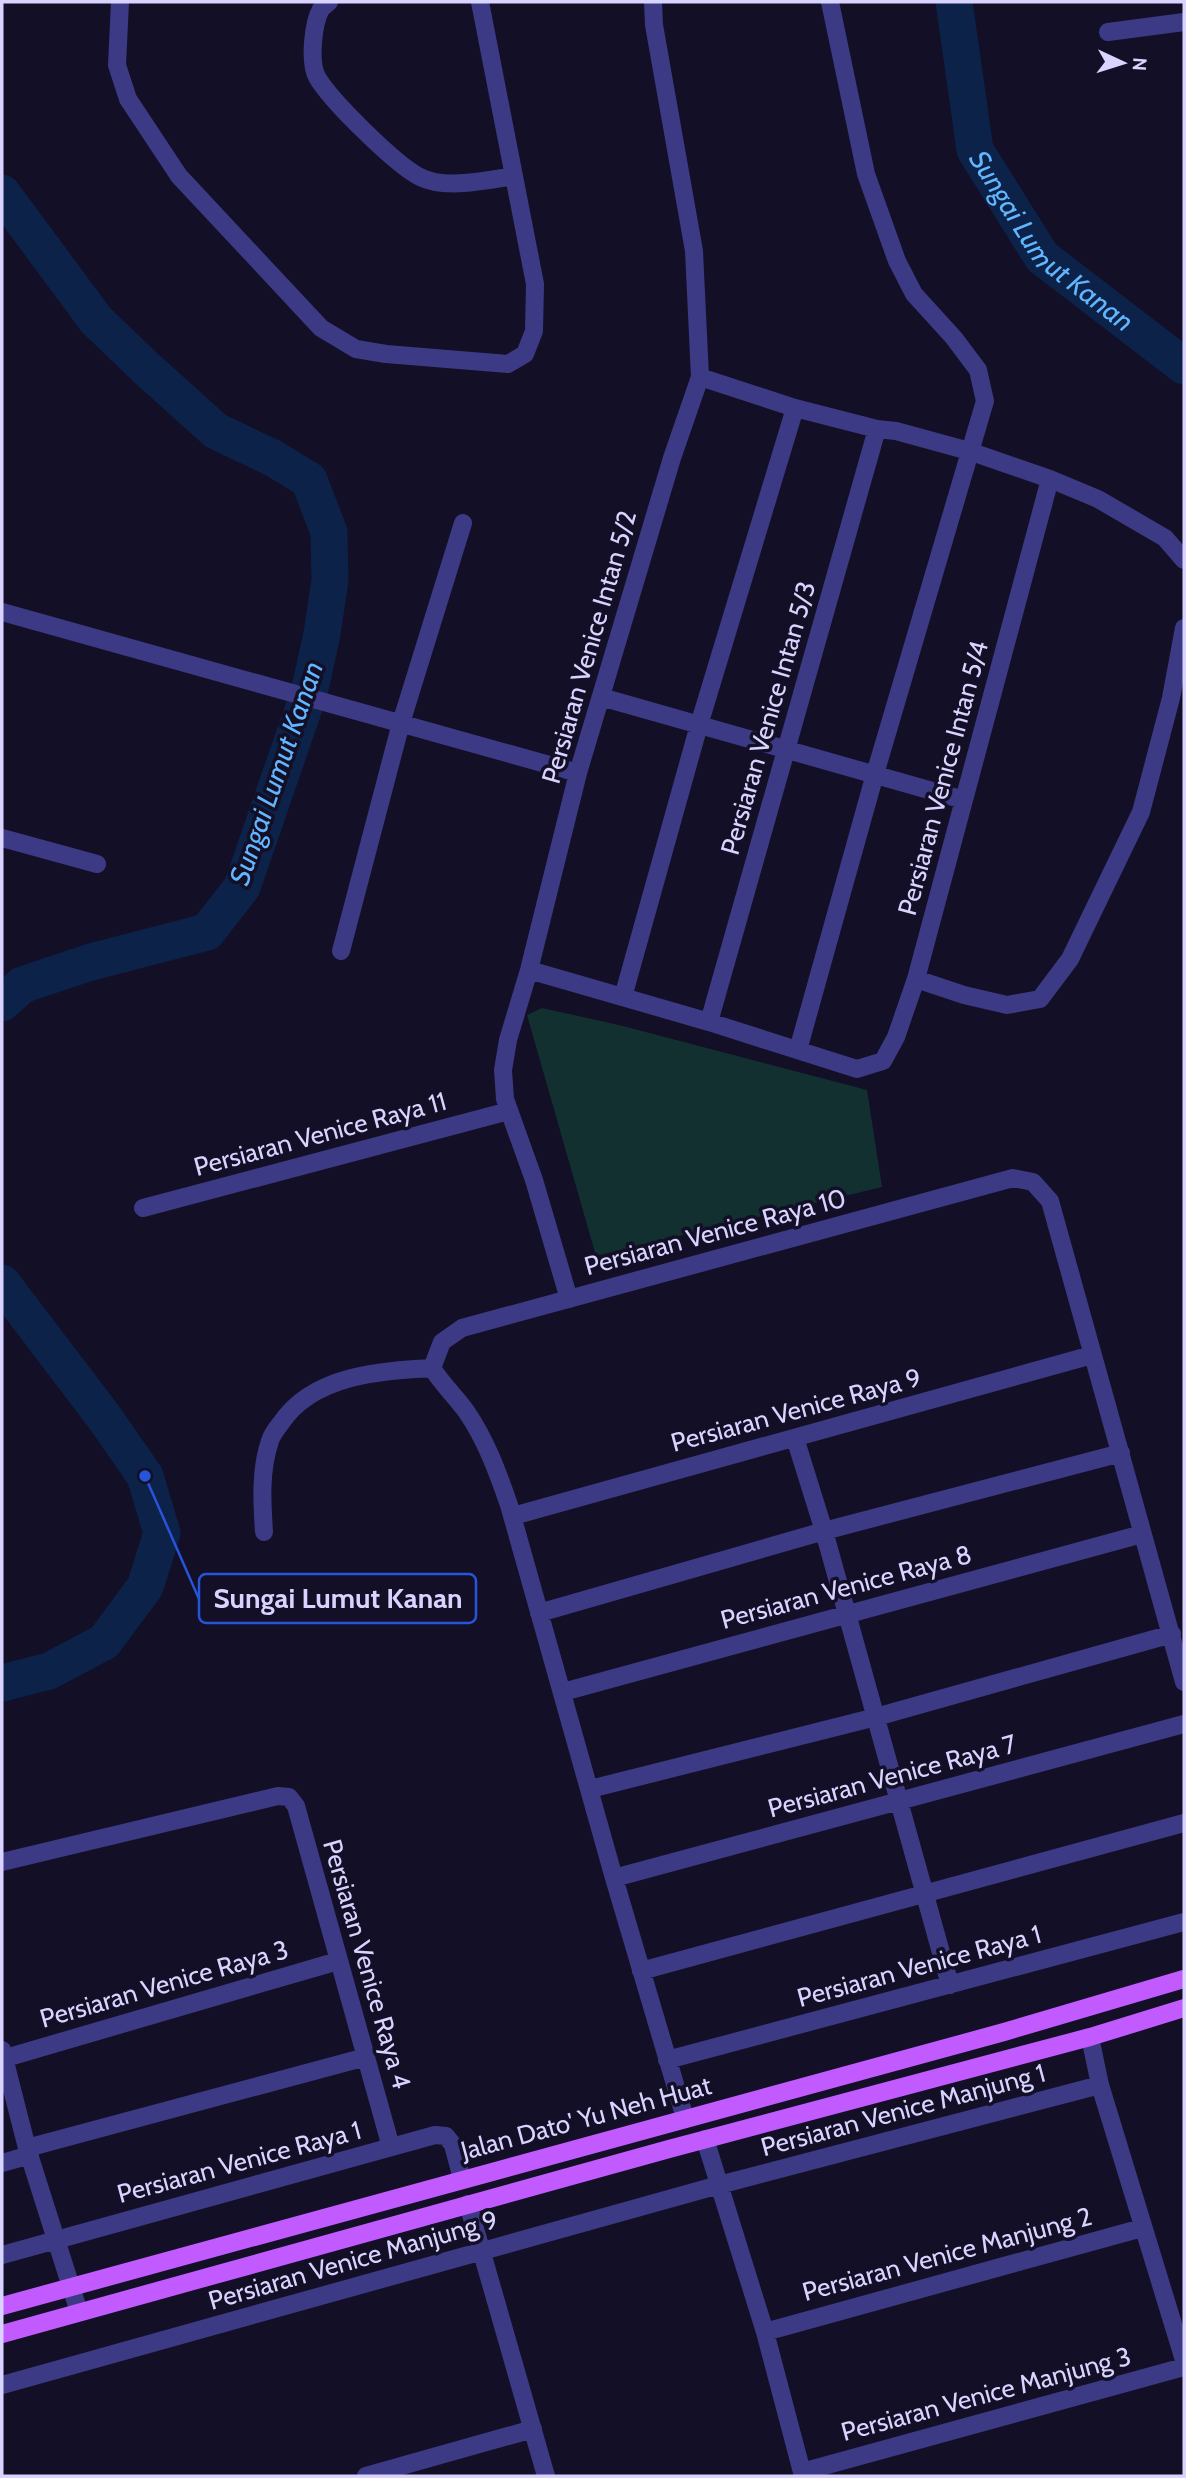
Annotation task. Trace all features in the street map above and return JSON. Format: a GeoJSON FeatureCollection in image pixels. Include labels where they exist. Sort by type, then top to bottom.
{"type":"FeatureCollection","features":[{"type":"Feature","properties":{"kind":"main road","name":"Jalan Dato' Yu Neh Huat"},"geometry":{"type":"LineString","coordinates":[[2,2306],[1184,1979]]}},
{"type":"Feature","properties":{"kind":"main road","name":"Jalan Dato' Yu Neh Huat"},"geometry":{"type":"LineString","coordinates":[[2,2334],[1184,2008]]}},
{"type":"Feature","properties":{"kind":"main road"},"geometry":{"type":"LineString","coordinates":[[876,2066],[883,2091]]}},
{"type":"Feature","properties":{"kind":"main road"},"geometry":{"type":"LineString","coordinates":[[403,2195],[447,2193],[457,2195],[468,2204],[471,2192],[478,2184],[529,2162]]}},
{"type":"Feature","properties":{"kind":"street"},"geometry":{"type":"LineString","coordinates":[[120,2],[117,65],[128,99],[179,176],[321,328],[356,349],[508,364],[525,354],[534,331],[535,284],[480,2]]}},
{"type":"Feature","properties":{"kind":"street"},"geometry":{"type":"LineString","coordinates":[[329,2],[321,9],[312,47],[316,75],[338,103],[370,135],[421,178],[449,183],[514,176]]}},
{"type":"Feature","properties":{"kind":"street","name":"Persiaran Venice Intan 5/2"},"geometry":{"type":"LineString","coordinates":[[569,1299],[534,1180],[505,1099],[503,1070],[508,1040],[529,970],[579,772],[672,458],[700,377],[694,251],[654,25],[653,2]]}},
{"type":"Feature","properties":{"kind":"street"},"geometry":{"type":"LineString","coordinates":[[529,970],[709,1021],[798,1050],[875,774],[985,401],[984,386],[978,370],[954,338],[914,294],[897,261],[866,174],[831,2]]}},
{"type":"Feature","properties":{"kind":"street"},"geometry":{"type":"LineString","coordinates":[[1108,32],[1184,22]]}},
{"type":"Feature","properties":{"kind":"street"},"geometry":{"type":"LineString","coordinates":[[700,377],[795,408],[969,451],[1050,479],[1098,499],[1165,538],[1184,560]]}},
{"type":"Feature","properties":{"kind":"street"},"geometry":{"type":"LineString","coordinates":[[623,997],[699,725],[795,408]]}},
{"type":"Feature","properties":{"kind":"street","name":"Persiaran Venice Intan 5/3"},"geometry":{"type":"LineString","coordinates":[[709,1021],[877,429]]}},
{"type":"Feature","properties":{"kind":"street","name":"Persiaran Venice Intan 5/4"},"geometry":{"type":"LineString","coordinates":[[798,1050],[857,1069],[883,1061],[896,1037],[916,979],[1050,479]]}},
{"type":"Feature","properties":{"kind":"street"},"geometry":{"type":"LineString","coordinates":[[341,951],[401,723],[463,523]]}},
{"type":"Feature","properties":{"kind":"street"},"geometry":{"type":"LineString","coordinates":[[2,612],[579,772]]}},
{"type":"Feature","properties":{"kind":"street"},"geometry":{"type":"LineString","coordinates":[[916,979],[964,995],[1007,1005],[1040,999],[1070,959],[1141,812],[1171,698],[1184,628]]}},
{"type":"Feature","properties":{"kind":"street"},"geometry":{"type":"LineString","coordinates":[[601,697],[964,800]]}},
{"type":"Feature","properties":{"kind":"street"},"geometry":{"type":"LineString","coordinates":[[2,838],[97,864]]}},
{"type":"Feature","properties":{"kind":"street","name":"Persiaran Venice Raya 11"},"geometry":{"type":"LineString","coordinates":[[143,1208],[509,1111]]}},
{"type":"Feature","properties":{"kind":"street","name":"Persiaran Venice Raya 10"},"geometry":{"type":"LineString","coordinates":[[432,1368],[442,1342],[463,1328],[1013,1178],[1033,1182],[1049,1201],[1092,1355]]}},
{"type":"Feature","properties":{"kind":"street"},"geometry":{"type":"LineString","coordinates":[[1092,1355],[1184,1682]]}},
{"type":"Feature","properties":{"kind":"street","name":"Persiaran Venice Raya 9"},"geometry":{"type":"LineString","coordinates":[[513,1516],[1092,1355]]}},
{"type":"Feature","properties":{"kind":"street"},"geometry":{"type":"LineString","coordinates":[[264,1532],[263,1472],[270,1439],[291,1408],[320,1390],[350,1378],[385,1370],[432,1368],[478,1431],[495,1465],[513,1516],[538,1613],[685,2118]]}},
{"type":"Feature","properties":{"kind":"street"},"geometry":{"type":"LineString","coordinates":[[795,1437],[824,1531],[950,1985]]}},
{"type":"Feature","properties":{"kind":"street"},"geometry":{"type":"LineString","coordinates":[[538,1613],[824,1531],[1121,1452]]}},
{"type":"Feature","properties":{"kind":"street","name":"Persiaran Venice Raya 8"},"geometry":{"type":"LineString","coordinates":[[563,1692],[1142,1534]]}},
{"type":"Feature","properties":{"kind":"street"},"geometry":{"type":"LineString","coordinates":[[590,1789],[876,1717],[1171,1634]]}},
{"type":"Feature","properties":{"kind":"street","name":"Persiaran Venice Raya 7"},"geometry":{"type":"LineString","coordinates":[[614,1878],[1184,1724]]}},
{"type":"Feature","properties":{"kind":"street","name":"Persiaran Venice Raya 4"},"geometry":{"type":"LineString","coordinates":[[2,1861],[278,1796],[289,1797],[296,1806],[391,2147]]}},
{"type":"Feature","properties":{"kind":"street"},"geometry":{"type":"LineString","coordinates":[[641,1971],[1184,1823]]}},
{"type":"Feature","properties":{"kind":"street","name":"Persiaran Venice Raya 1"},"geometry":{"type":"LineString","coordinates":[[667,2060],[1184,1922]]}},
{"type":"Feature","properties":{"kind":"street","name":"Persiaran Venice Raya 3"},"geometry":{"type":"LineString","coordinates":[[3,2056],[338,1961]]}},
{"type":"Feature","properties":{"kind":"street"},"geometry":{"type":"LineString","coordinates":[[1090,2036],[1100,2085],[1184,2361]]}},
{"type":"Feature","properties":{"kind":"street"},"geometry":{"type":"LineString","coordinates":[[3,2056],[28,2151],[79,2312]]}},
{"type":"Feature","properties":{"kind":"street"},"geometry":{"type":"LineString","coordinates":[[2,2163],[28,2151],[366,2057]]}},
{"type":"Feature","properties":{"kind":"street","name":"Persiaran Venice Manjung 1"},"geometry":{"type":"LineString","coordinates":[[719,2185],[1100,2085]]}},
{"type":"Feature","properties":{"kind":"street","name":"Persiaran Venice Raya 1"},"geometry":{"type":"LineString","coordinates":[[2,2255],[435,2135],[446,2136],[453,2145],[462,2179]]}},
{"type":"Feature","properties":{"kind":"street"},"geometry":{"type":"LineString","coordinates":[[705,2139],[765,2332],[803,2474]]}},
{"type":"Feature","properties":{"kind":"street","name":"Persiaran Venice Manjung 9"},"geometry":{"type":"LineString","coordinates":[[2,2385],[719,2185]]}},
{"type":"Feature","properties":{"kind":"street"},"geometry":{"type":"LineString","coordinates":[[468,2204],[546,2476]]}},
{"type":"Feature","properties":{"kind":"street","name":"Persiaran Venice Manjung 2"},"geometry":{"type":"LineString","coordinates":[[765,2332],[1142,2228]]}},
{"type":"Feature","properties":{"kind":"street","name":"Persiaran Venice Manjung 3"},"geometry":{"type":"LineString","coordinates":[[803,2474],[1184,2367]]}},
{"type":"Feature","properties":{"kind":"street"},"geometry":{"type":"LineString","coordinates":[[366,2476],[533,2430]]}},
{"type":"Feature","properties":{"kind":"green space"},"geometry":{"type":"Polygon","coordinates":[[[542,1008],[619,1025],[867,1090],[882,1187],[596,1256],[527,1015],[542,1008]]]}},
{"type":"Feature","properties":{"kind":"waterway","name":"Sungai Lumut Kanan"},"geometry":{"type":"LineString","coordinates":[[954,2],[975,150],[1042,257],[1184,366]]}},
{"type":"Feature","properties":{"kind":"waterway","name":"Sungai Lumut Kanan"},"geometry":{"type":"LineString","coordinates":[[2,193],[96,320],[146,368],[216,431],[273,458],[309,480],[329,532],[330,580],[309,693],[242,887],[207,932],[91,962],[22,985],[2,1003]]}},
{"type":"Feature","properties":{"kind":"waterway","name":"Sungai Lumut Kanan"},"geometry":{"type":"LineString","coordinates":[[2,1283],[104,1417],[145,1476],[162,1533],[145,1587],[104,1642],[49,1671],[2,1683]]}},
{"type":"Feature","properties":{"kind":"place","name":"Sungai Lumut Kanan"},"geometry":{"type":"Point","coordinates":[145,1476]}}]}
